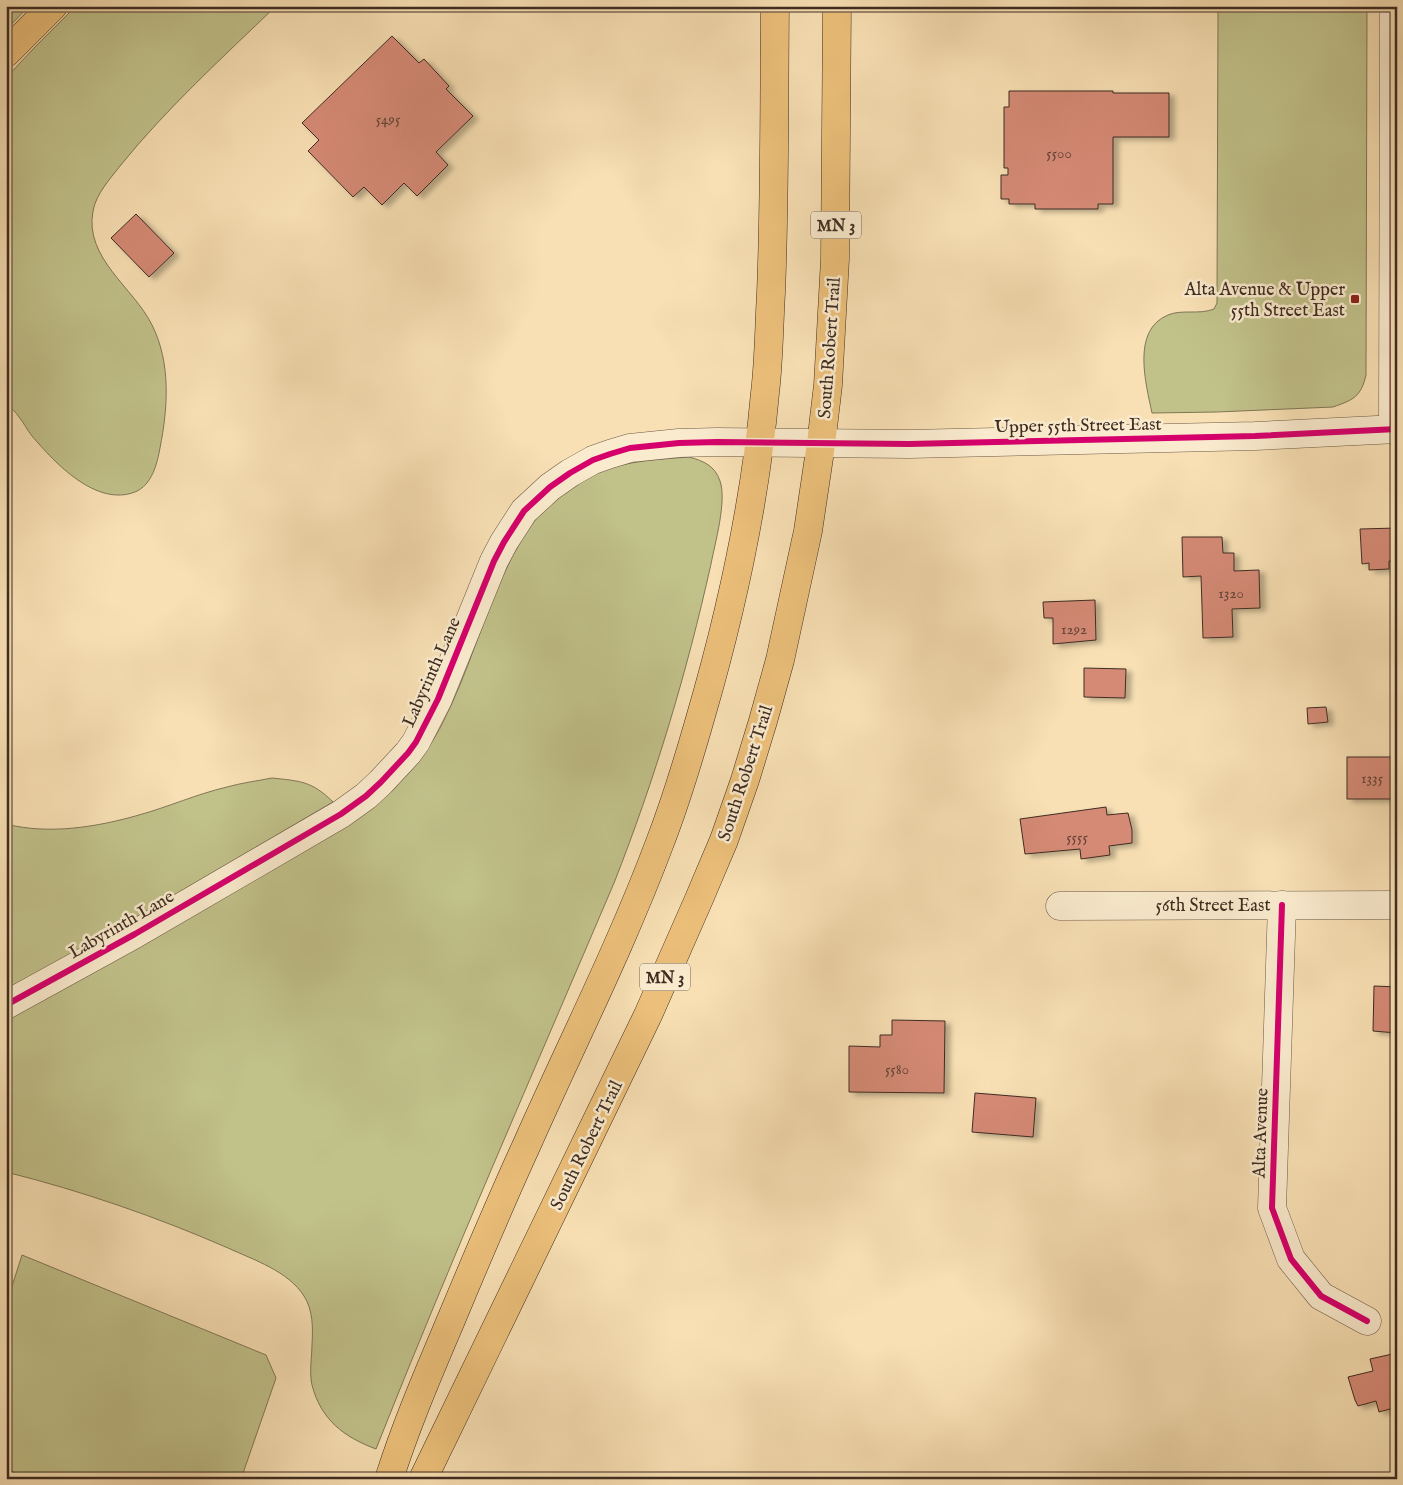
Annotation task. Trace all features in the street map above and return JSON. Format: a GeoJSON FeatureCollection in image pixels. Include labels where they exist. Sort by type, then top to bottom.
{"type":"FeatureCollection","features":[{"type":"Feature","properties":{"kind":"main road"},"geometry":{"type":"LineString","coordinates":[[6,53],[53,6]]}},
{"type":"Feature","properties":{"kind":"main road"},"geometry":{"type":"LineString","coordinates":[[389,1479],[396,1456],[479,1252],[606,974],[660,843],[694,740],[716,664],[743,548],[760,443],[766,390],[772,264],[775,6]]}},
{"type":"Feature","properties":{"kind":"main road","name":"South Robert Trail"},"geometry":{"type":"LineString","coordinates":[[423,1479],[644,1024],[700,899],[724,840],[763,721],[780,660],[808,531],[828,385],[835,258],[837,6]]}},
{"type":"Feature","properties":{"kind":"street"},"geometry":{"type":"LineString","coordinates":[[1394,6],[1395,429]]}},
{"type":"Feature","properties":{"kind":"street","name":"Upper 55th Street East"},"geometry":{"type":"LineString","coordinates":[[760,443],[909,444],[1218,437],[1395,429]]}},
{"type":"Feature","properties":{"kind":"street","name":"Labyrinth Lane"},"geometry":{"type":"LineString","coordinates":[[6,1005],[135,934],[341,814],[366,796],[381,782],[408,753],[427,722],[504,542],[524,512],[550,487],[593,460],[630,448],[679,443],[760,443]]}},
{"type":"Feature","properties":{"kind":"street","name":"56th Street East"},"geometry":{"type":"LineString","coordinates":[[1060,906],[1397,904]]}},
{"type":"Feature","properties":{"kind":"street","name":"Alta Avenue"},"geometry":{"type":"LineString","coordinates":[[1282,905],[1272,1208],[1291,1259],[1321,1296],[1367,1321]]}},
{"type":"Feature","properties":{"kind":"green space"},"geometry":{"type":"Polygon","coordinates":[[[6,6],[29,6],[6,30],[6,6]]]}},
{"type":"Feature","properties":{"kind":"green space"},"geometry":{"type":"Polygon","coordinates":[[[76,6],[276,6],[195,84],[138,145],[108,181],[100,193],[93,211],[92,228],[96,243],[112,272],[144,311],[152,325],[158,340],[165,370],[165,417],[160,448],[153,473],[141,489],[120,495],[91,488],[64,470],[41,447],[16,413],[6,403],[6,78],[76,6]]]}},
{"type":"Feature","properties":{"kind":"green space"},"geometry":{"type":"Polygon","coordinates":[[[1219,6],[1367,6],[1366,375],[1362,388],[1355,397],[1333,407],[1152,413],[1144,359],[1145,345],[1149,333],[1156,322],[1168,315],[1179,312],[1208,311],[1214,309],[1217,303],[1219,6]]]}},
{"type":"Feature","properties":{"kind":"green space"},"geometry":{"type":"Polygon","coordinates":[[[689,457],[699,460],[715,471],[722,489],[722,499],[717,534],[702,604],[669,725],[614,883],[463,1236],[376,1449],[344,1433],[335,1426],[321,1408],[311,1380],[311,1313],[304,1296],[297,1287],[280,1273],[259,1262],[174,1226],[91,1196],[6,1172],[6,1020],[146,943],[375,806],[411,770],[434,739],[460,686],[502,578],[519,545],[539,515],[571,489],[605,470],[642,461],[689,457]]]}},
{"type":"Feature","properties":{"kind":"green space"},"geometry":{"type":"Polygon","coordinates":[[[272,778],[305,783],[319,790],[333,802],[87,946],[6,989],[6,824],[39,829],[90,826],[139,815],[238,784],[272,778]]]}},
{"type":"Feature","properties":{"kind":"green space"},"geometry":{"type":"Polygon","coordinates":[[[22,1255],[266,1355],[276,1378],[241,1479],[15,1479],[6,1452],[6,1305],[22,1255]]]}},
{"type":"Feature","properties":{"kind":"building"},"geometry":{"type":"Polygon","coordinates":[[[392,36],[419,63],[424,59],[449,86],[446,89],[473,116],[436,152],[448,165],[417,196],[404,183],[382,205],[364,187],[353,197],[308,151],[319,140],[302,123],[392,36]]]}},
{"type":"Feature","properties":{"kind":"building"},"geometry":{"type":"Polygon","coordinates":[[[1009,91],[1169,93],[1169,137],[1113,137],[1113,204],[1098,204],[1098,209],[1035,209],[1035,204],[1009,204],[1009,199],[1001,199],[1001,175],[1008,175],[1008,168],[1004,168],[1004,107],[1009,107],[1009,91]]]}},
{"type":"Feature","properties":{"kind":"building"},"geometry":{"type":"Polygon","coordinates":[[[136,214],[174,253],[149,277],[111,238],[136,214]]]}},
{"type":"Feature","properties":{"kind":"building"},"geometry":{"type":"Polygon","coordinates":[[[1397,528],[1397,561],[1389,561],[1389,569],[1369,570],[1369,563],[1362,564],[1360,529],[1397,528]]]}},
{"type":"Feature","properties":{"kind":"building"},"geometry":{"type":"Polygon","coordinates":[[[1182,537],[1222,537],[1223,553],[1234,553],[1234,571],[1259,570],[1260,608],[1232,609],[1233,637],[1203,638],[1201,576],[1183,577],[1182,537]]]}},
{"type":"Feature","properties":{"kind":"building"},"geometry":{"type":"Polygon","coordinates":[[[1095,600],[1096,640],[1053,644],[1053,618],[1044,618],[1043,602],[1095,600]]]}},
{"type":"Feature","properties":{"kind":"building"},"geometry":{"type":"Polygon","coordinates":[[[1084,668],[1126,669],[1125,698],[1084,697],[1084,668]]]}},
{"type":"Feature","properties":{"kind":"building"},"geometry":{"type":"Polygon","coordinates":[[[1326,707],[1328,722],[1308,724],[1307,708],[1326,707]]]}},
{"type":"Feature","properties":{"kind":"building"},"geometry":{"type":"Polygon","coordinates":[[[1347,757],[1397,757],[1397,799],[1347,799],[1347,757]]]}},
{"type":"Feature","properties":{"kind":"building"},"geometry":{"type":"Polygon","coordinates":[[[1106,807],[1107,815],[1128,813],[1132,830],[1132,843],[1109,846],[1110,855],[1081,859],[1080,849],[1025,854],[1020,819],[1106,807]]]}},
{"type":"Feature","properties":{"kind":"building"},"geometry":{"type":"Polygon","coordinates":[[[1374,986],[1397,987],[1397,1033],[1373,1031],[1374,986]]]}},
{"type":"Feature","properties":{"kind":"building"},"geometry":{"type":"Polygon","coordinates":[[[892,1020],[945,1021],[944,1093],[849,1092],[849,1046],[880,1047],[880,1035],[892,1035],[892,1020]]]}},
{"type":"Feature","properties":{"kind":"building"},"geometry":{"type":"Polygon","coordinates":[[[975,1093],[1036,1098],[1033,1137],[972,1132],[975,1093]]]}},
{"type":"Feature","properties":{"kind":"building"},"geometry":{"type":"Polygon","coordinates":[[[1397,1353],[1397,1407],[1379,1412],[1376,1401],[1358,1406],[1348,1377],[1373,1371],[1370,1359],[1397,1353]]]}},
{"type":"Feature","properties":{"kind":"cycle path"},"geometry":{"type":"LineString","coordinates":[[1393,429],[1394,6]]}},
{"type":"Feature","properties":{"kind":"cycle path"},"geometry":{"type":"LineString","coordinates":[[6,1005],[135,934],[341,814],[366,796],[408,753],[416,742],[438,699],[494,561],[524,511],[550,487],[593,460],[630,448],[679,443],[909,444],[1255,436],[1397,429]]}},
{"type":"Feature","properties":{"kind":"cycle path"},"geometry":{"type":"LineString","coordinates":[[1282,905],[1272,1208],[1291,1259],[1321,1296],[1367,1321]]}},
{"type":"Feature","properties":{"kind":"place","name":"Alta Avenue & Upper 55th Street East"},"geometry":{"type":"Point","coordinates":[1355,299]}}]}
